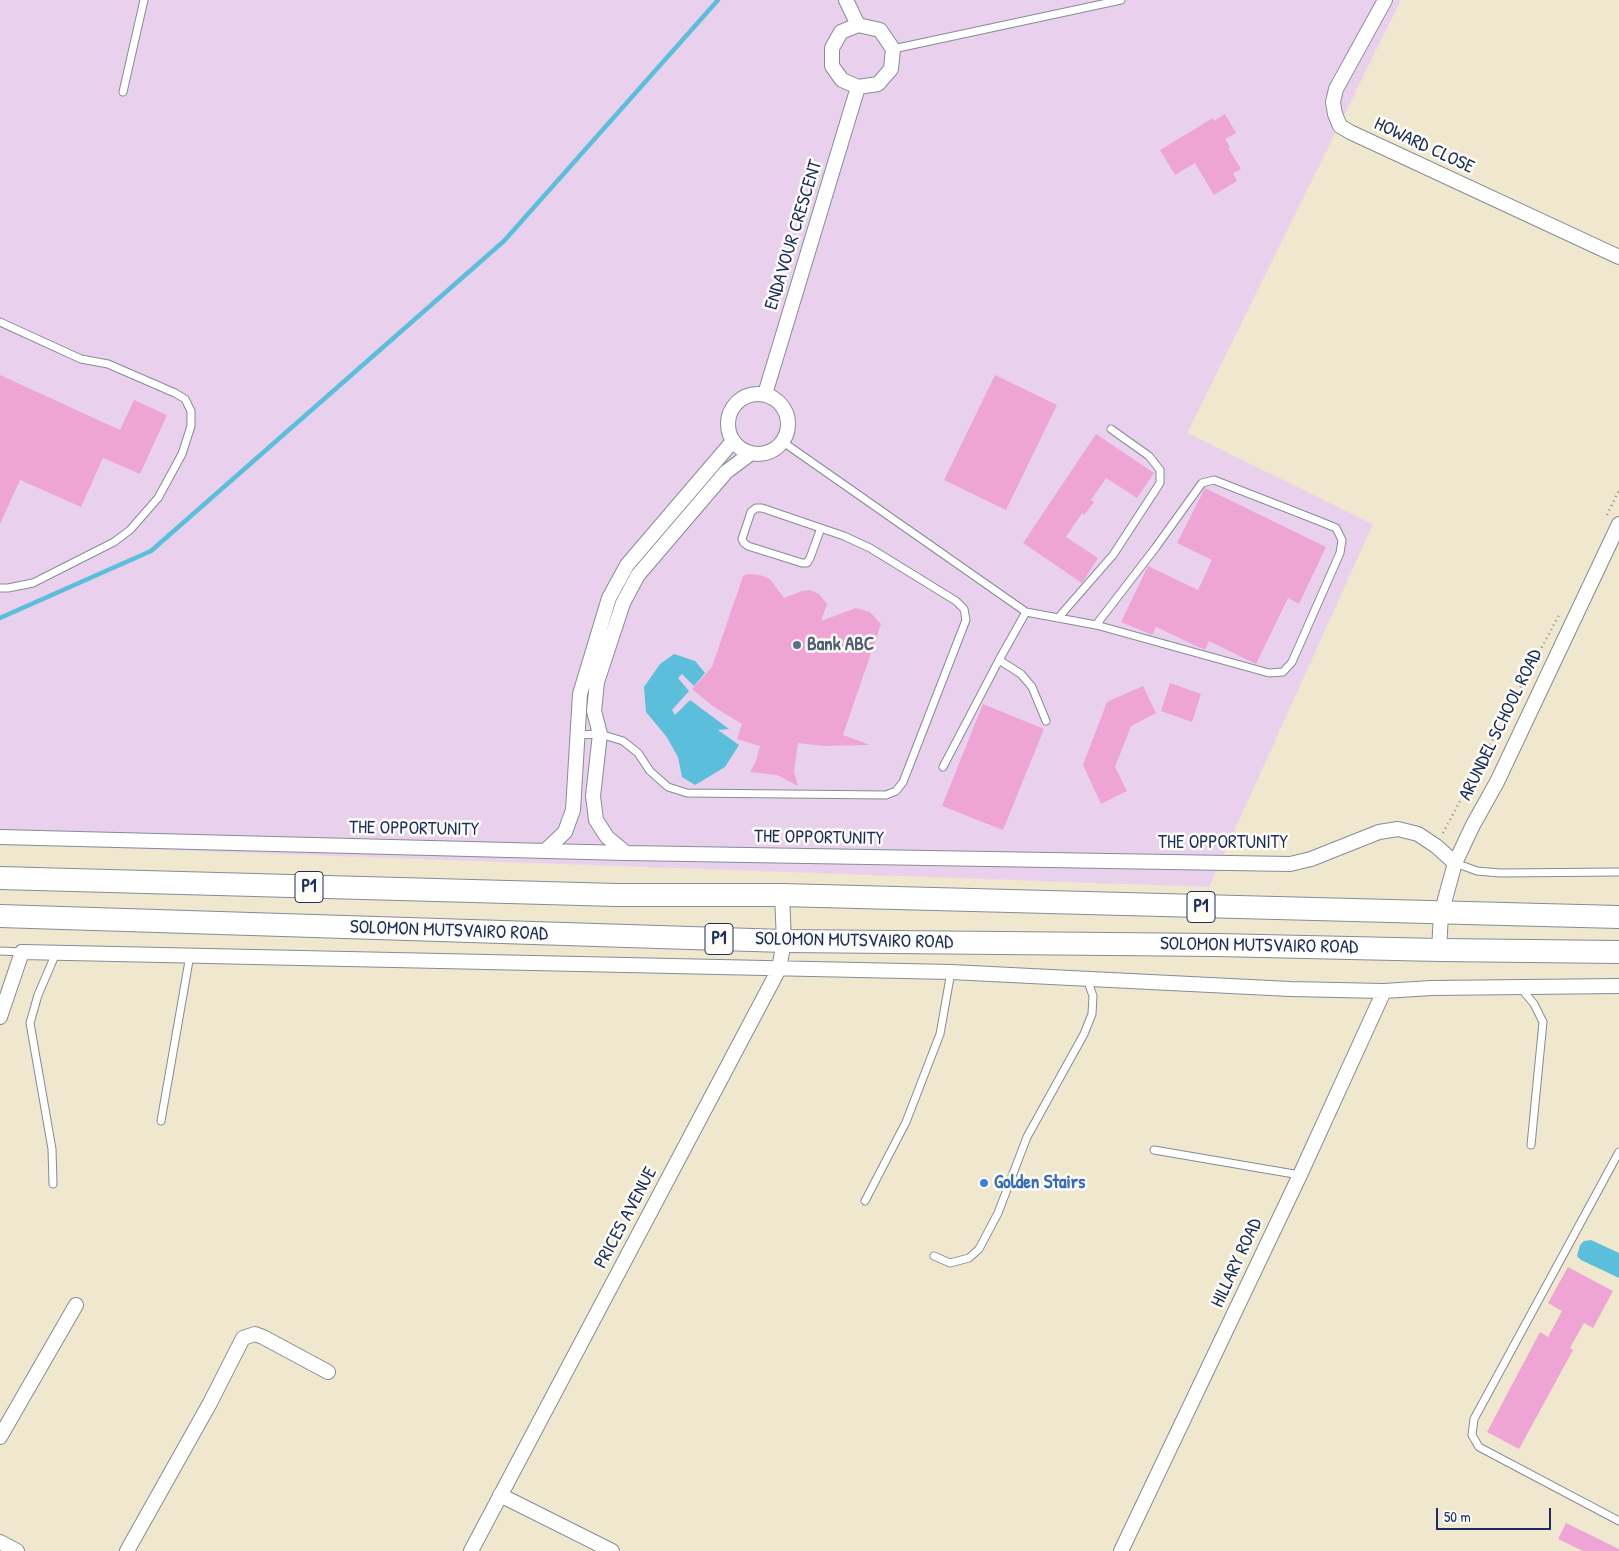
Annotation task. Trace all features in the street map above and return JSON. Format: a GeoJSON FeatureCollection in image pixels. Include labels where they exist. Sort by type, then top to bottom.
{"type":"FeatureCollection","features":[{"type":"Feature","properties":{"kind":"highway","name":"P1"},"geometry":{"type":"LineString","coordinates":[[0,878],[617,895],[782,895],[1441,914],[1619,917]]}},
{"type":"Feature","properties":{"kind":"highway","name":"SOLOMON MUTSVAIRO ROAD"},"geometry":{"type":"LineString","coordinates":[[0,916],[784,941],[1217,945],[1619,952]]}},
{"type":"Feature","properties":{"kind":"street"},"geometry":{"type":"LineString","coordinates":[[846,0],[858,25]]}},
{"type":"Feature","properties":{"kind":"street","name":"HOWARD CLOSE"},"geometry":{"type":"LineString","coordinates":[[1385,0],[1336,89],[1333,102],[1334,114],[1340,126],[1619,257]]}},
{"type":"Feature","properties":{"kind":"street"},"geometry":{"type":"LineString","coordinates":[[858,25],[880,30],[893,49],[891,69],[878,84],[858,87],[842,80],[832,66],[832,48],[841,32],[858,25]]}},
{"type":"Feature","properties":{"kind":"street","name":"ENDAVOUR CRESCENT"},"geometry":{"type":"LineString","coordinates":[[765,394],[858,87]]}},
{"type":"Feature","properties":{"kind":"street"},"geometry":{"type":"LineString","coordinates":[[626,853],[607,837],[596,820],[593,796],[600,734],[594,711],[597,682],[623,603],[638,575],[726,472],[750,454],[768,453],[784,442],[789,423],[786,414],[782,404],[765,394],[748,396],[734,407],[728,424],[733,441],[750,454]]}},
{"type":"Feature","properties":{"kind":"street"},"geometry":{"type":"LineString","coordinates":[[545,851],[565,832],[572,810],[580,694],[609,598],[627,565],[733,441]]}},
{"type":"Feature","properties":{"kind":"street","name":"ARUNDEL SCHOOL ROAD"},"geometry":{"type":"LineString","coordinates":[[1439,950],[1441,914],[1455,862],[1497,782],[1619,524]]}},
{"type":"Feature","properties":{"kind":"street","name":"THE OPPORTUNITY"},"geometry":{"type":"LineString","coordinates":[[0,837],[626,853],[1290,864],[1311,859],[1379,832],[1398,829],[1418,834],[1455,862]]}},
{"type":"Feature","properties":{"kind":"street","name":"PRICES AVENUE"},"geometry":{"type":"LineString","coordinates":[[471,1551],[780,969],[784,941],[782,895]]}},
{"type":"Feature","properties":{"kind":"street"},"geometry":{"type":"LineString","coordinates":[[0,1017],[22,952],[951,972],[1290,989],[1384,990],[1619,986]]}},
{"type":"Feature","properties":{"kind":"street","name":"HILLARY ROAD"},"geometry":{"type":"LineString","coordinates":[[1121,1551],[1300,1175],[1384,990]]}},
{"type":"Feature","properties":{"kind":"street"},"geometry":{"type":"LineString","coordinates":[[0,1437],[76,1305]]}},
{"type":"Feature","properties":{"kind":"street"},"geometry":{"type":"LineString","coordinates":[[127,1551],[210,1403],[243,1338],[255,1334],[263,1337],[328,1372]]}},
{"type":"Feature","properties":{"kind":"street"},"geometry":{"type":"LineString","coordinates":[[500,1495],[612,1551]]}},
{"type":"Feature","properties":{"kind":"street"},"geometry":{"type":"LineString","coordinates":[[0,1542],[18,1551]]}},
{"type":"Feature","properties":{"kind":"lane"},"geometry":{"type":"LineString","coordinates":[[123,92],[144,0]]}},
{"type":"Feature","properties":{"kind":"lane"},"geometry":{"type":"LineString","coordinates":[[893,49],[1121,0]]}},
{"type":"Feature","properties":{"kind":"lane"},"geometry":{"type":"LineString","coordinates":[[0,322],[81,359],[108,364],[175,393],[185,400],[191,411],[192,426],[182,454],[158,498],[130,530],[114,542],[33,583],[0,588]]}},
{"type":"Feature","properties":{"kind":"lane"},"geometry":{"type":"LineString","coordinates":[[1058,618],[1112,555],[1160,483],[1160,470],[1149,456],[1111,429]]}},
{"type":"Feature","properties":{"kind":"lane"},"geometry":{"type":"LineString","coordinates":[[784,442],[1026,612],[1096,624],[1269,673],[1283,672],[1292,662],[1340,553],[1342,540],[1336,528],[1214,480],[1202,482],[1156,548],[1096,624]]}},
{"type":"Feature","properties":{"kind":"lane"},"geometry":{"type":"LineString","coordinates":[[578,735],[600,734],[623,741],[638,753],[650,771],[668,787],[687,793],[886,795],[896,791],[903,782],[966,620],[964,609],[956,601],[870,548],[844,536],[821,528],[762,508],[756,508],[751,512],[742,538],[748,546],[807,563],[821,528]]}},
{"type":"Feature","properties":{"kind":"lane"},"geometry":{"type":"LineString","coordinates":[[943,767],[998,660],[1026,612]]}},
{"type":"Feature","properties":{"kind":"lane"},"geometry":{"type":"LineString","coordinates":[[998,660],[1021,674],[1032,687],[1046,721]]}},
{"type":"Feature","properties":{"kind":"lane","name":"THE OPPORTUNITY"},"geometry":{"type":"LineString","coordinates":[[1455,862],[1477,871],[1500,873],[1619,872]]}},
{"type":"Feature","properties":{"kind":"lane"},"geometry":{"type":"LineString","coordinates":[[0,951],[22,952]]}},
{"type":"Feature","properties":{"kind":"lane"},"geometry":{"type":"LineString","coordinates":[[53,1184],[52,1149],[30,1023],[38,994],[56,953]]}},
{"type":"Feature","properties":{"kind":"lane"},"geometry":{"type":"LineString","coordinates":[[162,1121],[190,955]]}},
{"type":"Feature","properties":{"kind":"lane"},"geometry":{"type":"LineString","coordinates":[[865,1201],[906,1122],[940,1034],[951,972]]}},
{"type":"Feature","properties":{"kind":"lane"},"geometry":{"type":"LineString","coordinates":[[934,1256],[950,1263],[969,1258],[979,1249],[998,1213],[1027,1137],[1084,1034],[1092,1014],[1093,996],[1087,979]]}},
{"type":"Feature","properties":{"kind":"lane"},"geometry":{"type":"LineString","coordinates":[[1520,987],[1534,1004],[1543,1022],[1531,1145]]}},
{"type":"Feature","properties":{"kind":"lane"},"geometry":{"type":"LineString","coordinates":[[1154,1150],[1300,1175]]}},
{"type":"Feature","properties":{"kind":"lane"},"geometry":{"type":"LineString","coordinates":[[1619,1152],[1474,1419],[1472,1435],[1479,1447],[1619,1520]]}},
{"type":"Feature","properties":{"kind":"path"},"geometry":{"type":"LineString","coordinates":[[1606,516],[1619,490]]}},
{"type":"Feature","properties":{"kind":"path"},"geometry":{"type":"LineString","coordinates":[[1436,846],[1559,613]]}},
{"type":"Feature","properties":{"kind":"shaded area"},"geometry":{"type":"Polygon","coordinates":[[[0,0],[1401,0],[1187,433],[1373,524],[1209,887],[0,844],[0,0]]]}},
{"type":"Feature","properties":{"kind":"water"},"geometry":{"type":"Polygon","coordinates":[[[674,654],[695,661],[705,673],[694,686],[682,674],[678,678],[689,691],[672,710],[675,715],[690,700],[729,729],[718,730],[739,745],[725,767],[695,785],[682,777],[678,757],[666,736],[646,712],[644,687],[660,664],[674,654]]]}},
{"type":"Feature","properties":{"kind":"water"},"geometry":{"type":"Polygon","coordinates":[[[1591,1240],[1619,1253],[1619,1278],[1581,1260],[1577,1256],[1580,1245],[1584,1241],[1591,1240]]]}},
{"type":"Feature","properties":{"kind":"building"},"geometry":{"type":"Polygon","coordinates":[[[1225,114],[1236,133],[1225,139],[1230,147],[1228,148],[1241,169],[1233,173],[1237,181],[1214,195],[1195,163],[1175,175],[1160,150],[1213,118],[1214,121],[1225,114]]]}},
{"type":"Feature","properties":{"kind":"building"},"geometry":{"type":"Polygon","coordinates":[[[0,375],[120,430],[134,400],[167,415],[140,474],[103,458],[81,507],[20,480],[0,524],[0,375]]]}},
{"type":"Feature","properties":{"kind":"building"},"geometry":{"type":"Polygon","coordinates":[[[995,375],[1057,405],[1006,510],[944,480],[995,375]]]}},
{"type":"Feature","properties":{"kind":"building"},"geometry":{"type":"Polygon","coordinates":[[[1096,434],[1154,473],[1137,498],[1106,478],[1091,500],[1094,502],[1084,515],[1082,513],[1066,537],[1098,558],[1082,583],[1023,543],[1096,434]]]}},
{"type":"Feature","properties":{"kind":"building"},"geometry":{"type":"Polygon","coordinates":[[[1205,488],[1326,547],[1299,604],[1288,598],[1256,664],[1209,641],[1205,650],[1156,627],[1152,635],[1121,622],[1148,566],[1198,590],[1212,560],[1177,543],[1205,488]]]}},
{"type":"Feature","properties":{"kind":"building","name":"Bank ABC"},"geometry":{"type":"Polygon","coordinates":[[[748,574],[760,575],[770,579],[784,598],[810,590],[819,594],[827,604],[821,621],[856,608],[870,612],[881,624],[843,735],[868,745],[824,746],[798,743],[794,772],[798,786],[777,775],[750,772],[756,761],[760,746],[737,739],[742,724],[714,707],[692,689],[712,667],[743,576],[748,574]]]}},
{"type":"Feature","properties":{"kind":"building"},"geometry":{"type":"Polygon","coordinates":[[[1170,683],[1201,694],[1192,722],[1161,711],[1170,683]]]}},
{"type":"Feature","properties":{"kind":"building"},"geometry":{"type":"Polygon","coordinates":[[[1143,686],[1156,713],[1131,726],[1115,767],[1127,791],[1101,804],[1083,765],[1107,702],[1143,686]]]}},
{"type":"Feature","properties":{"kind":"building"},"geometry":{"type":"Polygon","coordinates":[[[983,704],[1044,729],[1003,830],[942,806],[983,704]]]}},
{"type":"Feature","properties":{"kind":"building"},"geometry":{"type":"Polygon","coordinates":[[[1568,1267],[1613,1291],[1593,1328],[1584,1323],[1570,1348],[1573,1350],[1519,1449],[1487,1432],[1540,1332],[1548,1337],[1562,1311],[1548,1303],[1568,1267]]]}},
{"type":"Feature","properties":{"kind":"building"},"geometry":{"type":"Polygon","coordinates":[[[1566,1523],[1619,1549],[1619,1551],[1583,1551],[1558,1539],[1566,1523]]]}},
{"type":"Feature","properties":{"kind":"waterway"},"geometry":{"type":"LineString","coordinates":[[0,618],[151,551],[504,241],[718,0]]}},
{"type":"Feature","properties":{"kind":"place","name":"Bank ABC"},"geometry":{"type":"Point","coordinates":[797,645]}},
{"type":"Feature","properties":{"kind":"place","name":"Golden Stairs"},"geometry":{"type":"Point","coordinates":[984,1183]}}]}
